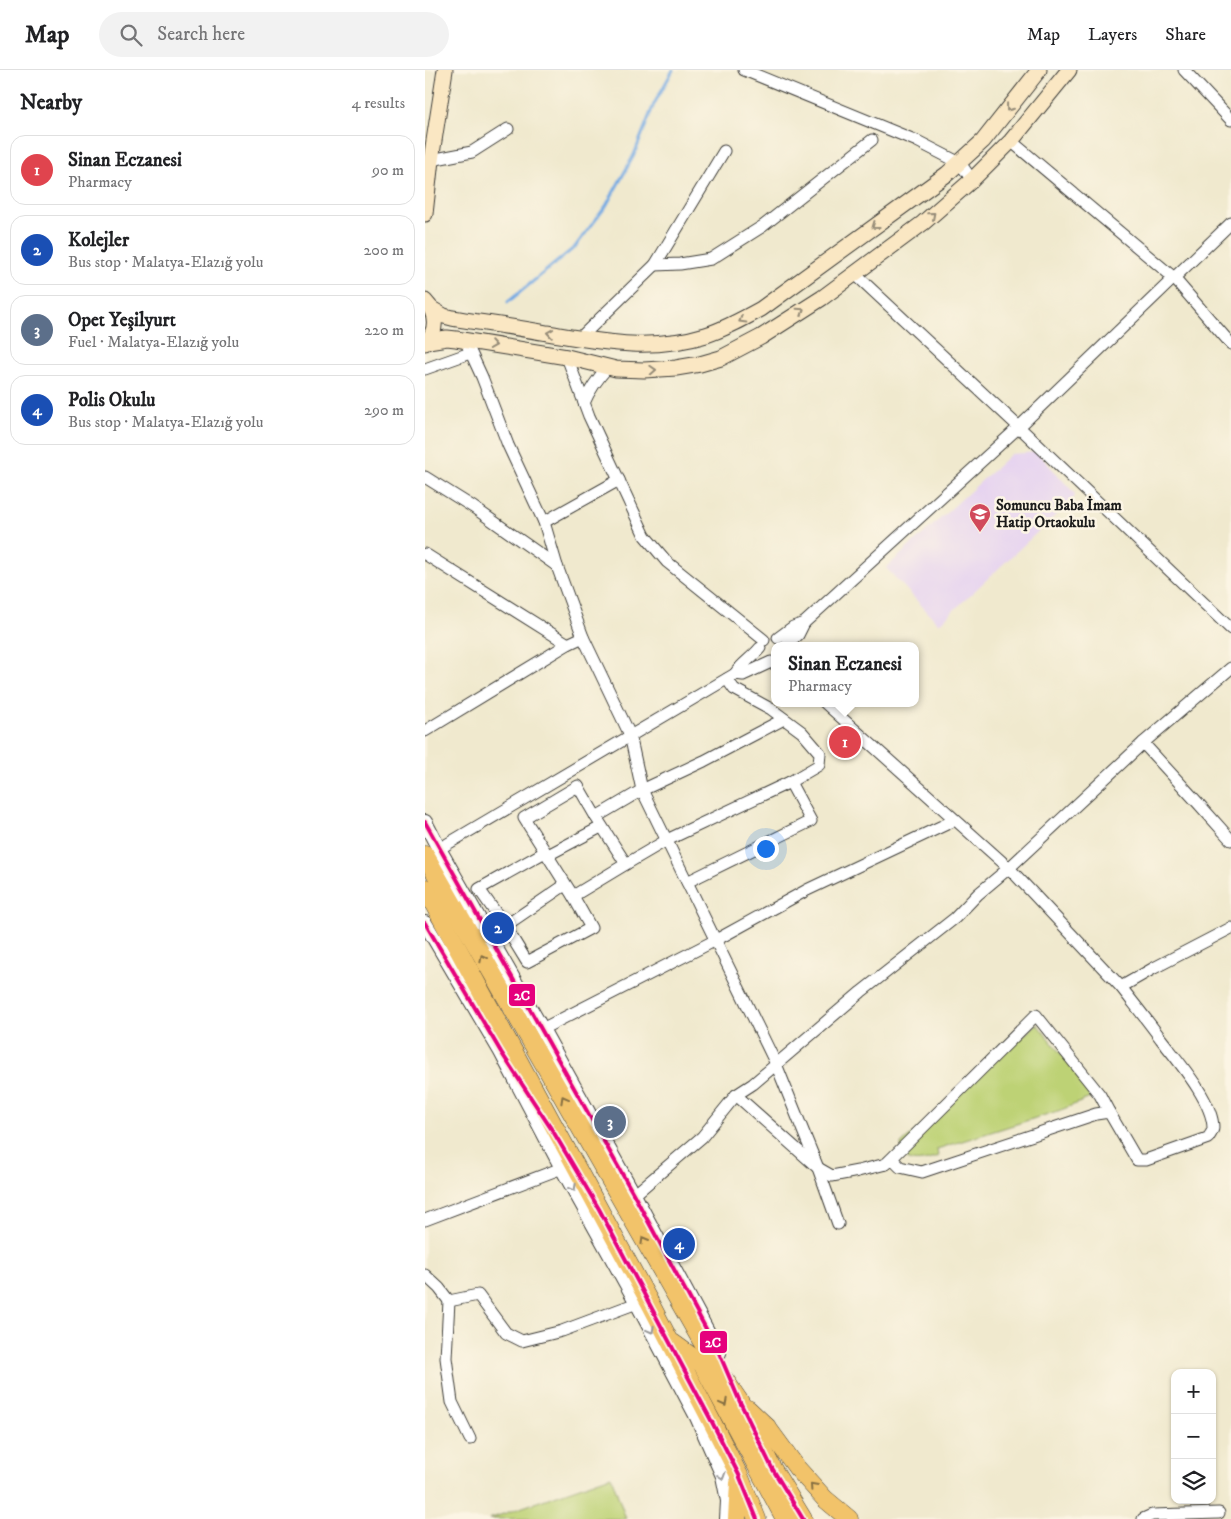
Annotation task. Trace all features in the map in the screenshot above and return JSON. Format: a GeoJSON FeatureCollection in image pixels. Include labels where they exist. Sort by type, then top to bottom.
{"type":"FeatureCollection","features":[{"type":"Feature","properties":{"kind":"highway"},"geometry":{"type":"LineString","coordinates":[[432,852],[717,1368],[740,1402],[767,1427],[797,1468],[825,1500],[849,1519]]}},
{"type":"Feature","properties":{"kind":"highway"},"geometry":{"type":"LineString","coordinates":[[425,888],[671,1342],[739,1475],[757,1519]]}},
{"type":"Feature","properties":{"kind":"highway"},"geometry":{"type":"LineString","coordinates":[[671,1342],[703,1364],[796,1518]]}},
{"type":"Feature","properties":{"kind":"highway"},"geometry":{"type":"LineString","coordinates":[[719,1353],[740,1402],[796,1518]]}},
{"type":"Feature","properties":{"kind":"highway"},"geometry":{"type":"LineString","coordinates":[[737,1519],[739,1475]]}},
{"type":"Feature","properties":{"kind":"main road"},"geometry":{"type":"LineString","coordinates":[[425,214],[445,70]]}},
{"type":"Feature","properties":{"kind":"main road"},"geometry":{"type":"LineString","coordinates":[[427,302],[444,316],[452,318],[605,343],[653,345],[705,335],[735,324],[761,309],[947,174],[983,141],[1039,70]]}},
{"type":"Feature","properties":{"kind":"main road"},"geometry":{"type":"LineString","coordinates":[[426,342],[447,338],[467,346],[567,357],[616,369],[676,368],[721,358],[761,337],[822,298],[923,223],[972,180],[1011,141],[1069,70]]}},
{"type":"Feature","properties":{"kind":"main road"},"geometry":{"type":"LineString","coordinates":[[426,342],[435,326],[435,317],[427,302]]}},
{"type":"Feature","properties":{"kind":"street"},"geometry":{"type":"LineString","coordinates":[[744,70],[917,141],[960,163],[972,180]]}},
{"type":"Feature","properties":{"kind":"street"},"geometry":{"type":"LineString","coordinates":[[1184,70],[1231,120]]}},
{"type":"Feature","properties":{"kind":"street"},"geometry":{"type":"LineString","coordinates":[[431,160],[472,152],[508,129]]}},
{"type":"Feature","properties":{"kind":"street"},"geometry":{"type":"LineString","coordinates":[[655,265],[680,264],[711,259],[763,226],[872,140]]}},
{"type":"Feature","properties":{"kind":"street"},"geometry":{"type":"LineString","coordinates":[[1011,141],[1173,277],[1231,344]]}},
{"type":"Feature","properties":{"kind":"street"},"geometry":{"type":"LineString","coordinates":[[580,338],[655,265],[724,151]]}},
{"type":"Feature","properties":{"kind":"street"},"geometry":{"type":"LineString","coordinates":[[784,642],[793,627],[804,623],[1019,427],[1231,223]]}},
{"type":"Feature","properties":{"kind":"street"},"geometry":{"type":"LineString","coordinates":[[855,274],[1231,629]]}},
{"type":"Feature","properties":{"kind":"street"},"geometry":{"type":"LineString","coordinates":[[425,369],[467,346],[482,377],[508,445],[544,522],[557,566],[583,637],[630,735],[642,790],[776,1064],[818,1168],[838,1224]]}},
{"type":"Feature","properties":{"kind":"street"},"geometry":{"type":"LineString","coordinates":[[567,357],[584,403],[645,536],[667,562],[762,644],[762,656],[765,660],[771,662]]}},
{"type":"Feature","properties":{"kind":"street"},"geometry":{"type":"LineString","coordinates":[[584,403],[590,390],[608,367]]}},
{"type":"Feature","properties":{"kind":"street"},"geometry":{"type":"LineString","coordinates":[[425,476],[557,566]]}},
{"type":"Feature","properties":{"kind":"street"},"geometry":{"type":"LineString","coordinates":[[544,522],[619,480]]}},
{"type":"Feature","properties":{"kind":"street"},"geometry":{"type":"LineString","coordinates":[[425,554],[568,644]]}},
{"type":"Feature","properties":{"kind":"street"},"geometry":{"type":"LineString","coordinates":[[425,731],[568,644],[583,637]]}},
{"type":"Feature","properties":{"kind":"street"},"geometry":{"type":"LineString","coordinates":[[432,852],[731,677],[753,656],[762,644],[772,637],[781,642]]}},
{"type":"Feature","properties":{"kind":"street"},"geometry":{"type":"LineString","coordinates":[[731,677],[743,675],[771,663]]}},
{"type":"Feature","properties":{"kind":"street"},"geometry":{"type":"LineString","coordinates":[[635,1195],[702,1137],[736,1095],[753,1084],[861,992],[955,918],[978,894],[1009,868],[1143,743],[1231,668]]}},
{"type":"Feature","properties":{"kind":"street"},"geometry":{"type":"LineString","coordinates":[[573,896],[667,840],[789,782],[819,765],[820,752],[802,732],[771,709],[734,689],[731,677]]}},
{"type":"Feature","properties":{"kind":"street"},"geometry":{"type":"LineString","coordinates":[[829,707],[1009,868],[1121,987],[1191,1077],[1209,1112],[1213,1130],[1208,1138],[1147,1160],[1137,1160],[1100,1095],[1035,1015],[886,1164]]}},
{"type":"Feature","properties":{"kind":"street"},"geometry":{"type":"LineString","coordinates":[[626,864],[599,822],[578,786],[524,818],[546,854],[565,885],[573,896],[591,928],[527,962],[479,889],[546,854],[599,822],[642,790],[704,761],[785,719]]}},
{"type":"Feature","properties":{"kind":"street"},"geometry":{"type":"LineString","coordinates":[[1143,743],[1231,840]]}},
{"type":"Feature","properties":{"kind":"street"},"geometry":{"type":"LineString","coordinates":[[687,882],[811,821],[789,782]]}},
{"type":"Feature","properties":{"kind":"street"},"geometry":{"type":"LineString","coordinates":[[542,1029],[715,940],[807,890],[955,820]]}},
{"type":"Feature","properties":{"kind":"street"},"geometry":{"type":"LineString","coordinates":[[425,822],[432,852]]}},
{"type":"Feature","properties":{"kind":"street"},"geometry":{"type":"LineString","coordinates":[[425,829],[432,852],[542,1029],[635,1195],[719,1353]]}},
{"type":"Feature","properties":{"kind":"street"},"geometry":{"type":"LineString","coordinates":[[505,926],[565,885]]}},
{"type":"Feature","properties":{"kind":"street"},"geometry":{"type":"LineString","coordinates":[[425,923],[501,1052],[554,1133],[599,1209]]}},
{"type":"Feature","properties":{"kind":"street"},"geometry":{"type":"LineString","coordinates":[[1121,987],[1231,928]]}},
{"type":"Feature","properties":{"kind":"street"},"geometry":{"type":"LineString","coordinates":[[501,1052],[561,1168],[637,1303],[697,1417],[723,1476],[728,1501],[727,1519]]}},
{"type":"Feature","properties":{"kind":"street"},"geometry":{"type":"LineString","coordinates":[[736,1095],[818,1168],[832,1176],[886,1164],[892,1159],[900,1167],[921,1172],[1096,1114],[1109,1112]]}},
{"type":"Feature","properties":{"kind":"street"},"geometry":{"type":"LineString","coordinates":[[425,1220],[561,1168]]}},
{"type":"Feature","properties":{"kind":"street"},"geometry":{"type":"LineString","coordinates":[[425,1275],[449,1301],[446,1358],[452,1402],[470,1439]]}},
{"type":"Feature","properties":{"kind":"street"},"geometry":{"type":"LineString","coordinates":[[449,1301],[478,1295],[506,1333],[522,1341],[562,1331],[637,1303]]}},
{"type":"Feature","properties":{"kind":"street"},"geometry":{"type":"LineString","coordinates":[[1143,1519],[1153,1515],[1217,1516],[1231,1511]]}},
{"type":"Feature","properties":{"kind":"shaded area","name":"Somuncu Baba İmam Hatip Ortaokulu"},"geometry":{"type":"Polygon","coordinates":[[[1037,452],[1075,494],[1074,498],[939,624],[886,568],[1011,454],[1037,452]]]}},
{"type":"Feature","properties":{"kind":"green space"},"geometry":{"type":"Polygon","coordinates":[[[1037,1024],[1095,1096],[1061,1110],[937,1149],[938,1157],[914,1161],[905,1157],[901,1144],[1037,1024]]]}},
{"type":"Feature","properties":{"kind":"green space"},"geometry":{"type":"Polygon","coordinates":[[[611,1476],[626,1519],[489,1519],[611,1476]]]}},
{"type":"Feature","properties":{"kind":"waterway"},"geometry":{"type":"LineString","coordinates":[[508,302],[575,247],[606,206],[634,155],[654,104],[673,70]]}},
{"type":"Feature","properties":{"kind":"transit line","name":"2C"},"geometry":{"type":"LineString","coordinates":[[425,822],[634,1195],[719,1353],[772,1468],[803,1519]]}},
{"type":"Feature","properties":{"kind":"transit line","name":"2C"},"geometry":{"type":"LineString","coordinates":[[425,923],[501,1052],[554,1133],[599,1209],[712,1422],[739,1475],[757,1519]]}},
{"type":"Feature","properties":{"kind":"place","name":"Somuncu Baba İmam Hatip Ortaokulu"},"geometry":{"type":"Point","coordinates":[980,533]}},
{"type":"Feature","properties":{"kind":"place","name":"Sinan Eczanesi"},"geometry":{"type":"Point","coordinates":[845,742]}},
{"type":"Feature","properties":{"kind":"place","name":"Kolejler"},"geometry":{"type":"Point","coordinates":[498,928]}},
{"type":"Feature","properties":{"kind":"place","name":"Opet Yeşilyurt"},"geometry":{"type":"Point","coordinates":[610,1122]}},
{"type":"Feature","properties":{"kind":"place","name":"Polis Okulu"},"geometry":{"type":"Point","coordinates":[679,1244]}}]}
